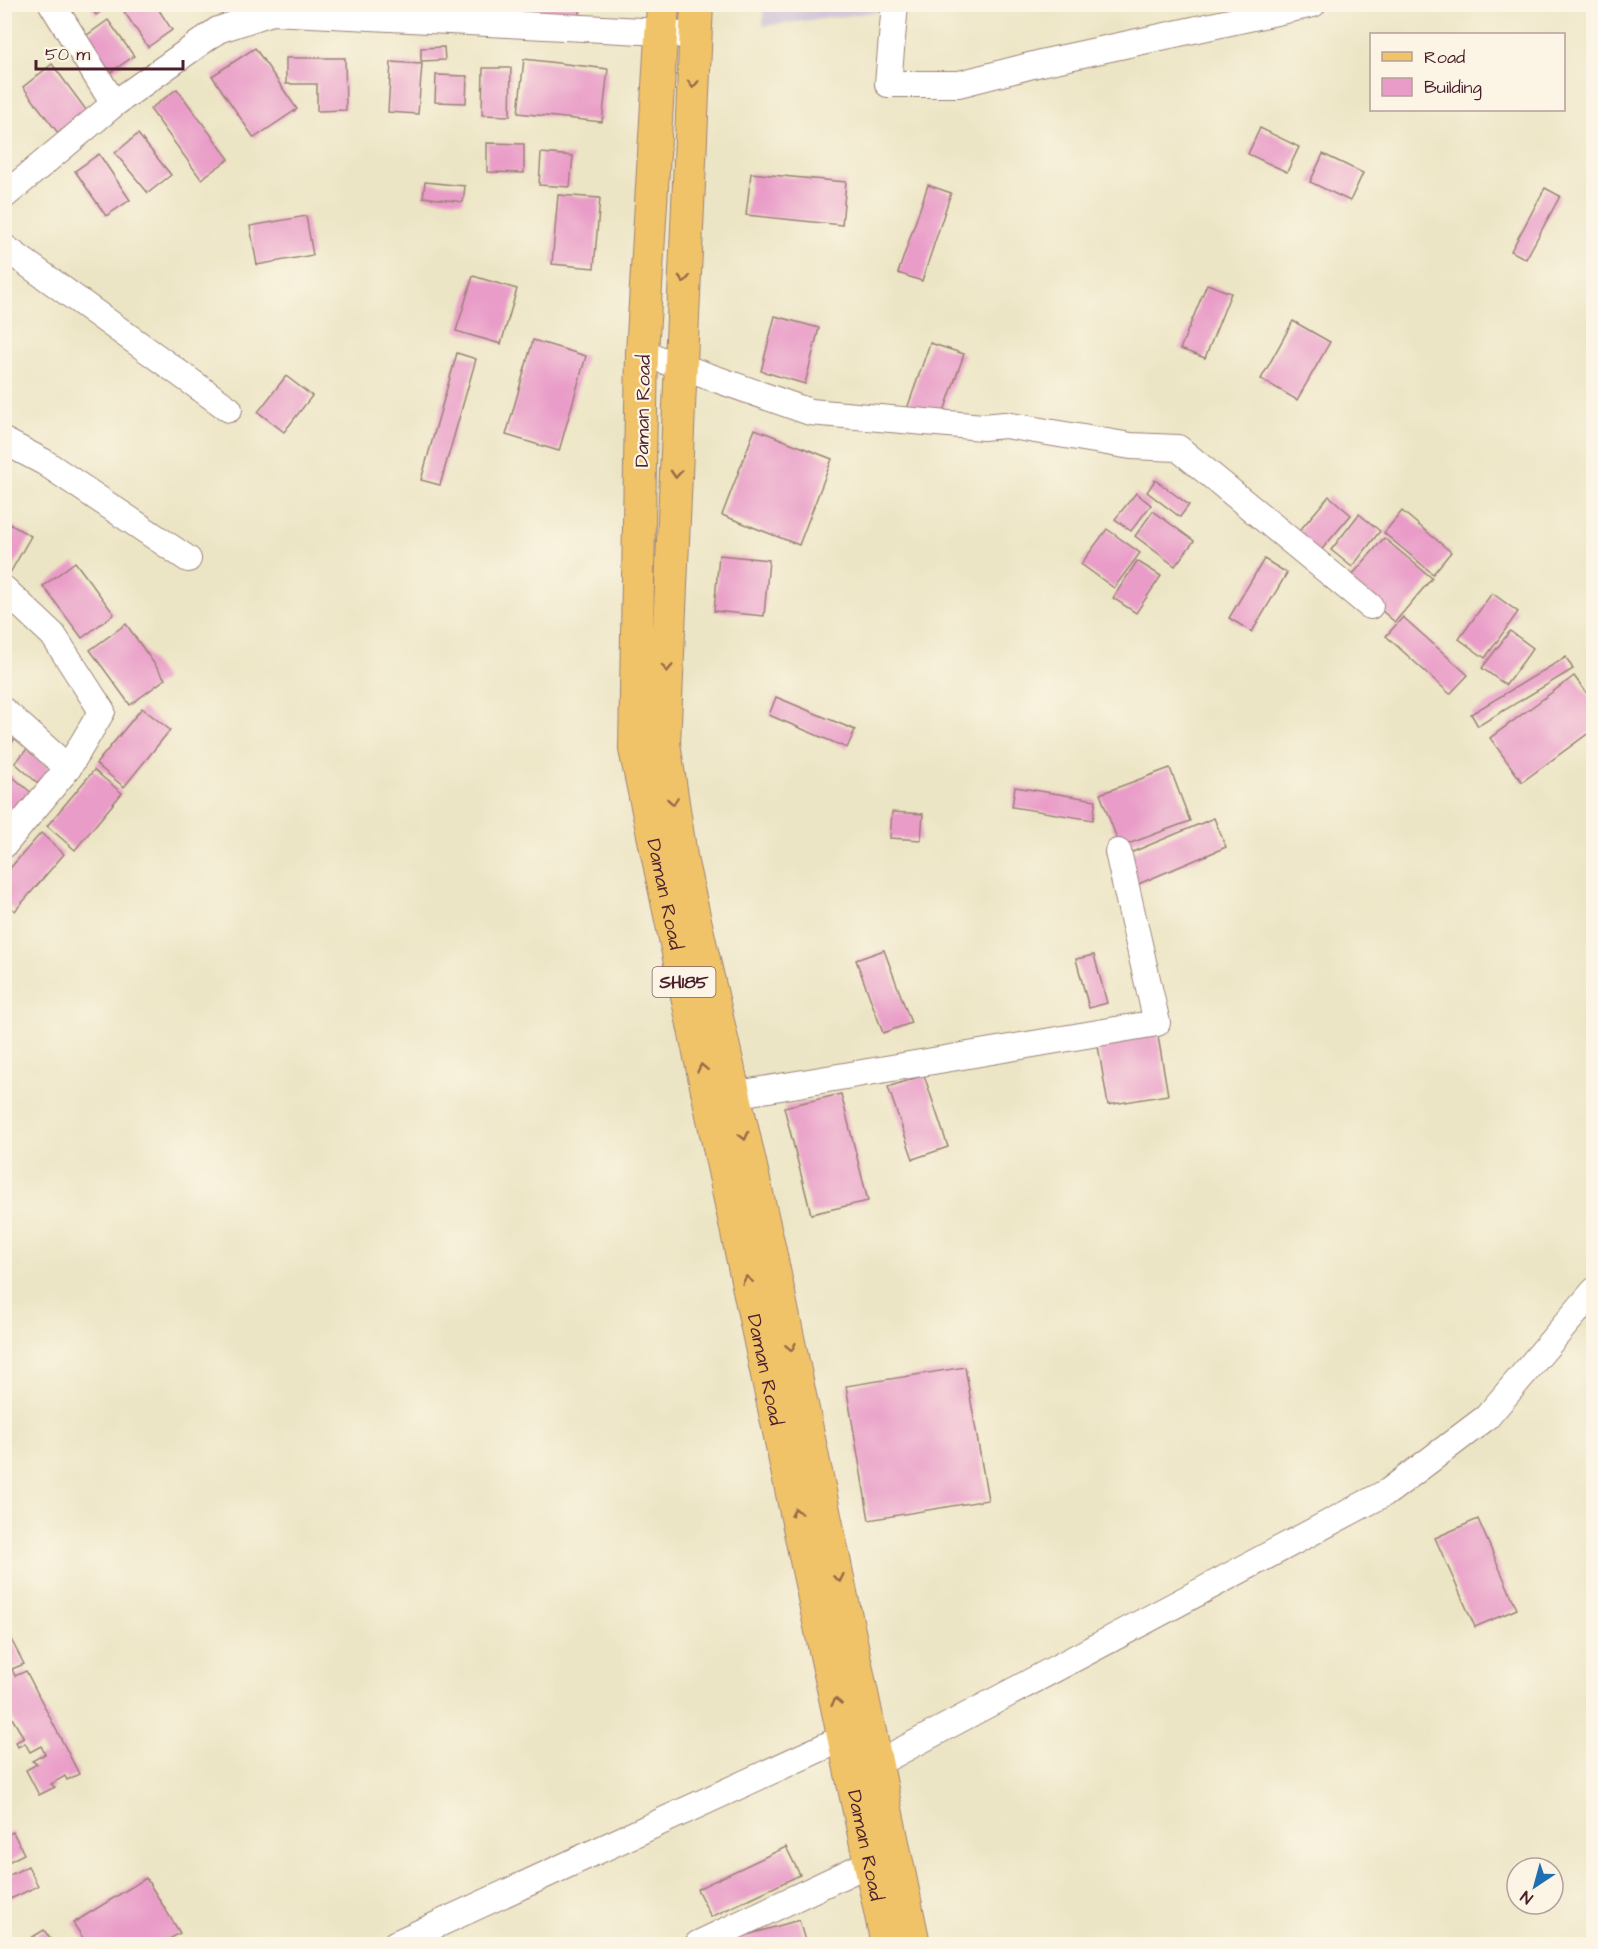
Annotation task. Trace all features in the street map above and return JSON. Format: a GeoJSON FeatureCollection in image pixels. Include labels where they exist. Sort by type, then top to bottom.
{"type":"FeatureCollection","features":[{"type":"Feature","properties":{"kind":"main road"},"geometry":{"type":"LineString","coordinates":[[697,4],[664,743],[722,1097],[771,1251],[857,1755]]}},
{"type":"Feature","properties":{"kind":"main road","name":"Daman Road"},"geometry":{"type":"LineString","coordinates":[[662,18],[642,353],[635,749],[722,1097],[857,1755],[882,1860],[887,1944]]}},
{"type":"Feature","properties":{"kind":"main road"},"geometry":{"type":"LineString","coordinates":[[882,1860],[914,1944]]}},
{"type":"Feature","properties":{"kind":"street"},"geometry":{"type":"LineString","coordinates":[[52,4],[114,104]]}},
{"type":"Feature","properties":{"kind":"street"},"geometry":{"type":"LineString","coordinates":[[895,4],[888,84],[959,84],[1041,63],[1313,4]]}},
{"type":"Feature","properties":{"kind":"street"},"geometry":{"type":"LineString","coordinates":[[4,196],[114,104],[218,30],[272,12],[662,18],[695,37]]}},
{"type":"Feature","properties":{"kind":"street"},"geometry":{"type":"LineString","coordinates":[[4,247],[229,409]]}},
{"type":"Feature","properties":{"kind":"street"},"geometry":{"type":"LineString","coordinates":[[642,353],[810,412],[983,427],[1005,425],[1131,446],[1178,448],[1370,606]]}},
{"type":"Feature","properties":{"kind":"street"},"geometry":{"type":"LineString","coordinates":[[4,441],[44,462],[188,559]]}},
{"type":"Feature","properties":{"kind":"street"},"geometry":{"type":"LineString","coordinates":[[4,589],[53,635],[102,711],[68,768],[4,845]]}},
{"type":"Feature","properties":{"kind":"street"},"geometry":{"type":"LineString","coordinates":[[4,711],[68,768]]}},
{"type":"Feature","properties":{"kind":"street"},"geometry":{"type":"LineString","coordinates":[[722,1097],[1157,1023],[1118,852]]}},
{"type":"Feature","properties":{"kind":"street"},"geometry":{"type":"LineString","coordinates":[[394,1944],[857,1755],[1389,1491],[1487,1417],[1593,1291]]}},
{"type":"Feature","properties":{"kind":"street"},"geometry":{"type":"LineString","coordinates":[[698,1944],[882,1860]]}},
{"type":"Feature","properties":{"kind":"shaded area"},"geometry":{"type":"Polygon","coordinates":[[[763,5],[933,5],[763,26],[763,5]]]}},
{"type":"Feature","properties":{"kind":"building"},"geometry":{"type":"Polygon","coordinates":[[[89,4],[111,4],[96,15],[89,4]]]}},
{"type":"Feature","properties":{"kind":"building"},"geometry":{"type":"Polygon","coordinates":[[[119,4],[155,4],[172,30],[148,47],[119,4]]]}},
{"type":"Feature","properties":{"kind":"building"},"geometry":{"type":"Polygon","coordinates":[[[494,5],[580,5],[580,21],[494,17],[494,5]]]}},
{"type":"Feature","properties":{"kind":"building"},"geometry":{"type":"Polygon","coordinates":[[[108,20],[134,56],[108,74],[83,38],[108,20]]]}},
{"type":"Feature","properties":{"kind":"building"},"geometry":{"type":"Polygon","coordinates":[[[444,47],[445,60],[421,61],[421,48],[444,47]]]}},
{"type":"Feature","properties":{"kind":"building"},"geometry":{"type":"Polygon","coordinates":[[[255,48],[297,109],[254,138],[212,76],[255,48]]]}},
{"type":"Feature","properties":{"kind":"building"},"geometry":{"type":"Polygon","coordinates":[[[286,58],[345,58],[346,110],[317,111],[317,84],[286,84],[286,58]]]}},
{"type":"Feature","properties":{"kind":"building"},"geometry":{"type":"Polygon","coordinates":[[[524,59],[608,69],[602,122],[518,113],[524,59]]]}},
{"type":"Feature","properties":{"kind":"building"},"geometry":{"type":"Polygon","coordinates":[[[391,62],[422,64],[418,114],[388,112],[391,62]]]}},
{"type":"Feature","properties":{"kind":"building"},"geometry":{"type":"Polygon","coordinates":[[[52,64],[87,111],[58,133],[23,87],[52,64]]]}},
{"type":"Feature","properties":{"kind":"building"},"geometry":{"type":"Polygon","coordinates":[[[483,68],[511,68],[510,116],[482,115],[483,68]]]}},
{"type":"Feature","properties":{"kind":"building"},"geometry":{"type":"Polygon","coordinates":[[[436,75],[467,76],[466,103],[435,102],[436,75]]]}},
{"type":"Feature","properties":{"kind":"building"},"geometry":{"type":"Polygon","coordinates":[[[177,89],[229,159],[201,179],[150,109],[177,89]]]}},
{"type":"Feature","properties":{"kind":"building"},"geometry":{"type":"Polygon","coordinates":[[[1260,128],[1299,147],[1287,172],[1248,154],[1260,128]]]}},
{"type":"Feature","properties":{"kind":"building"},"geometry":{"type":"Polygon","coordinates":[[[138,134],[171,175],[148,193],[115,153],[138,134]]]}},
{"type":"Feature","properties":{"kind":"building"},"geometry":{"type":"Polygon","coordinates":[[[487,143],[524,144],[524,173],[487,172],[487,143]]]}},
{"type":"Feature","properties":{"kind":"building"},"geometry":{"type":"Polygon","coordinates":[[[541,153],[573,156],[570,187],[539,185],[541,153]]]}},
{"type":"Feature","properties":{"kind":"building"},"geometry":{"type":"Polygon","coordinates":[[[99,154],[130,200],[106,216],[75,171],[99,154]]]}},
{"type":"Feature","properties":{"kind":"building"},"geometry":{"type":"Polygon","coordinates":[[[1323,154],[1363,173],[1350,201],[1310,182],[1323,154]]]}},
{"type":"Feature","properties":{"kind":"building"},"geometry":{"type":"Polygon","coordinates":[[[751,173],[846,182],[842,225],[746,215],[751,173]]]}},
{"type":"Feature","properties":{"kind":"building"},"geometry":{"type":"Polygon","coordinates":[[[425,182],[465,186],[463,202],[423,197],[425,182]]]}},
{"type":"Feature","properties":{"kind":"building"},"geometry":{"type":"Polygon","coordinates":[[[928,185],[951,193],[922,281],[898,273],[928,185]]]}},
{"type":"Feature","properties":{"kind":"building"},"geometry":{"type":"Polygon","coordinates":[[[1545,188],[1560,196],[1526,259],[1511,251],[1545,188]]]}},
{"type":"Feature","properties":{"kind":"building"},"geometry":{"type":"Polygon","coordinates":[[[558,195],[600,198],[594,268],[552,264],[558,195]]]}},
{"type":"Feature","properties":{"kind":"building"},"geometry":{"type":"Polygon","coordinates":[[[306,216],[313,255],[257,265],[250,226],[306,216]]]}},
{"type":"Feature","properties":{"kind":"building"},"geometry":{"type":"Polygon","coordinates":[[[473,276],[517,289],[501,344],[456,331],[473,276]]]}},
{"type":"Feature","properties":{"kind":"building"},"geometry":{"type":"Polygon","coordinates":[[[1207,284],[1231,293],[1205,358],[1180,349],[1207,284]]]}},
{"type":"Feature","properties":{"kind":"building"},"geometry":{"type":"Polygon","coordinates":[[[775,316],[819,328],[805,384],[761,371],[775,316]]]}},
{"type":"Feature","properties":{"kind":"building"},"geometry":{"type":"Polygon","coordinates":[[[1293,321],[1330,342],[1297,400],[1261,379],[1293,321]]]}},
{"type":"Feature","properties":{"kind":"building"},"geometry":{"type":"Polygon","coordinates":[[[533,340],[586,356],[559,451],[506,435],[533,340]]]}},
{"type":"Feature","properties":{"kind":"building"},"geometry":{"type":"Polygon","coordinates":[[[930,343],[964,354],[941,420],[907,409],[930,343]]]}},
{"type":"Feature","properties":{"kind":"building"},"geometry":{"type":"Polygon","coordinates":[[[457,353],[476,359],[440,485],[421,480],[457,353]]]}},
{"type":"Feature","properties":{"kind":"building"},"geometry":{"type":"Polygon","coordinates":[[[286,376],[312,396],[284,432],[258,412],[286,376]]]}},
{"type":"Feature","properties":{"kind":"building"},"geometry":{"type":"Polygon","coordinates":[[[755,429],[832,459],[799,545],[722,515],[755,429]]]}},
{"type":"Feature","properties":{"kind":"building"},"geometry":{"type":"Polygon","coordinates":[[[1155,480],[1189,505],[1180,517],[1147,492],[1155,480]]]}},
{"type":"Feature","properties":{"kind":"building"},"geometry":{"type":"Polygon","coordinates":[[[1136,493],[1151,505],[1131,531],[1115,519],[1136,493]]]}},
{"type":"Feature","properties":{"kind":"building"},"geometry":{"type":"Polygon","coordinates":[[[1329,496],[1351,515],[1317,555],[1295,536],[1329,496]]]}},
{"type":"Feature","properties":{"kind":"building"},"geometry":{"type":"Polygon","coordinates":[[[1153,511],[1194,541],[1175,566],[1135,536],[1153,511]]]}},
{"type":"Feature","properties":{"kind":"building"},"geometry":{"type":"Polygon","coordinates":[[[1402,511],[1451,552],[1433,574],[1384,533],[1402,511]]]}},
{"type":"Feature","properties":{"kind":"building"},"geometry":{"type":"Polygon","coordinates":[[[1359,514],[1380,531],[1352,567],[1331,550],[1359,514]]]}},
{"type":"Feature","properties":{"kind":"building"},"geometry":{"type":"Polygon","coordinates":[[[4,521],[31,536],[10,573],[4,570],[4,521]]]}},
{"type":"Feature","properties":{"kind":"building"},"geometry":{"type":"Polygon","coordinates":[[[1107,529],[1140,553],[1114,588],[1081,564],[1107,529]]]}},
{"type":"Feature","properties":{"kind":"building"},"geometry":{"type":"Polygon","coordinates":[[[1384,538],[1432,578],[1395,622],[1347,581],[1384,538]]]}},
{"type":"Feature","properties":{"kind":"building"},"geometry":{"type":"Polygon","coordinates":[[[719,555],[769,560],[764,616],[714,611],[719,555]]]}},
{"type":"Feature","properties":{"kind":"building"},"geometry":{"type":"Polygon","coordinates":[[[1264,559],[1287,573],[1252,632],[1229,618],[1264,559]]]}},
{"type":"Feature","properties":{"kind":"building"},"geometry":{"type":"Polygon","coordinates":[[[1137,561],[1161,576],[1136,613],[1113,598],[1137,561]]]}},
{"type":"Feature","properties":{"kind":"building"},"geometry":{"type":"Polygon","coordinates":[[[75,562],[114,614],[82,638],[43,586],[75,562]]]}},
{"type":"Feature","properties":{"kind":"building"},"geometry":{"type":"Polygon","coordinates":[[[1492,593],[1518,612],[1485,658],[1459,639],[1492,593]]]}},
{"type":"Feature","properties":{"kind":"building"},"geometry":{"type":"Polygon","coordinates":[[[1403,617],[1468,675],[1450,694],[1386,636],[1403,617]]]}},
{"type":"Feature","properties":{"kind":"building"},"geometry":{"type":"Polygon","coordinates":[[[126,624],[165,679],[130,705],[90,650],[126,624]]]}},
{"type":"Feature","properties":{"kind":"building"},"geometry":{"type":"Polygon","coordinates":[[[1510,631],[1533,648],[1506,685],[1482,668],[1510,631]]]}},
{"type":"Feature","properties":{"kind":"building"},"geometry":{"type":"Polygon","coordinates":[[[1566,657],[1573,669],[1478,726],[1471,714],[1566,657]]]}},
{"type":"Feature","properties":{"kind":"building"},"geometry":{"type":"Polygon","coordinates":[[[1574,676],[1594,703],[1594,729],[1522,782],[1490,738],[1574,676]]]}},
{"type":"Feature","properties":{"kind":"building"},"geometry":{"type":"Polygon","coordinates":[[[776,697],[855,730],[847,748],[769,715],[776,697]]]}},
{"type":"Feature","properties":{"kind":"building"},"geometry":{"type":"Polygon","coordinates":[[[142,708],[170,730],[124,787],[96,764],[142,708]]]}},
{"type":"Feature","properties":{"kind":"building"},"geometry":{"type":"Polygon","coordinates":[[[4,733],[14,740],[4,753],[4,733]]]}},
{"type":"Feature","properties":{"kind":"building"},"geometry":{"type":"Polygon","coordinates":[[[27,749],[53,772],[41,786],[15,763],[27,749]]]}},
{"type":"Feature","properties":{"kind":"building"},"geometry":{"type":"Polygon","coordinates":[[[1170,768],[1190,821],[1120,847],[1100,794],[1170,768]]]}},
{"type":"Feature","properties":{"kind":"building"},"geometry":{"type":"Polygon","coordinates":[[[94,770],[122,793],[75,850],[47,826],[94,770]]]}},
{"type":"Feature","properties":{"kind":"building"},"geometry":{"type":"Polygon","coordinates":[[[7,772],[34,795],[9,824],[4,819],[4,775],[7,772]]]}},
{"type":"Feature","properties":{"kind":"building"},"geometry":{"type":"Polygon","coordinates":[[[1015,787],[1096,800],[1093,820],[1012,807],[1015,787]]]}},
{"type":"Feature","properties":{"kind":"building"},"geometry":{"type":"Polygon","coordinates":[[[892,812],[923,814],[921,840],[890,838],[892,812]]]}},
{"type":"Feature","properties":{"kind":"building"},"geometry":{"type":"Polygon","coordinates":[[[1214,818],[1226,847],[1136,885],[1123,856],[1214,818]]]}},
{"type":"Feature","properties":{"kind":"building"},"geometry":{"type":"Polygon","coordinates":[[[41,833],[64,854],[15,911],[4,901],[4,875],[41,833]]]}},
{"type":"Feature","properties":{"kind":"building"},"geometry":{"type":"Polygon","coordinates":[[[884,950],[911,1023],[883,1033],[856,960],[884,950]]]}},
{"type":"Feature","properties":{"kind":"building"},"geometry":{"type":"Polygon","coordinates":[[[1094,955],[1107,1003],[1089,1008],[1076,959],[1094,955]]]}},
{"type":"Feature","properties":{"kind":"building"},"geometry":{"type":"Polygon","coordinates":[[[1157,1030],[1168,1095],[1108,1105],[1097,1040],[1157,1030]]]}},
{"type":"Feature","properties":{"kind":"building"},"geometry":{"type":"Polygon","coordinates":[[[924,1075],[948,1147],[913,1159],[888,1087],[924,1075]]]}},
{"type":"Feature","properties":{"kind":"building"},"geometry":{"type":"Polygon","coordinates":[[[841,1094],[868,1201],[811,1214],[784,1107],[841,1094]]]}},
{"type":"Feature","properties":{"kind":"building"},"geometry":{"type":"Polygon","coordinates":[[[965,1367],[988,1500],[869,1520],[846,1386],[965,1367]]]}},
{"type":"Feature","properties":{"kind":"building"},"geometry":{"type":"Polygon","coordinates":[[[1478,1519],[1517,1609],[1475,1627],[1435,1538],[1478,1519]]]}},
{"type":"Feature","properties":{"kind":"building"},"geometry":{"type":"Polygon","coordinates":[[[6,1630],[24,1664],[12,1669],[15,1676],[26,1671],[79,1774],[67,1780],[65,1776],[51,1784],[55,1787],[39,1795],[26,1770],[37,1764],[32,1761],[45,1754],[41,1746],[30,1752],[25,1743],[18,1747],[16,1742],[24,1738],[4,1705],[6,1630]]]}},
{"type":"Feature","properties":{"kind":"building"},"geometry":{"type":"Polygon","coordinates":[[[13,1832],[24,1854],[4,1864],[4,1836],[13,1832]]]}},
{"type":"Feature","properties":{"kind":"building"},"geometry":{"type":"Polygon","coordinates":[[[786,1847],[800,1875],[711,1917],[697,1889],[786,1847]]]}},
{"type":"Feature","properties":{"kind":"building"},"geometry":{"type":"Polygon","coordinates":[[[28,1866],[38,1886],[4,1902],[4,1878],[28,1866]]]}},
{"type":"Feature","properties":{"kind":"building"},"geometry":{"type":"Polygon","coordinates":[[[146,1878],[180,1933],[161,1944],[87,1944],[73,1923],[146,1878]]]}},
{"type":"Feature","properties":{"kind":"building"},"geometry":{"type":"Polygon","coordinates":[[[799,1920],[805,1941],[793,1944],[716,1944],[799,1920]]]}},
{"type":"Feature","properties":{"kind":"building"},"geometry":{"type":"Polygon","coordinates":[[[44,1930],[54,1944],[21,1944],[44,1930]]]}}]}
